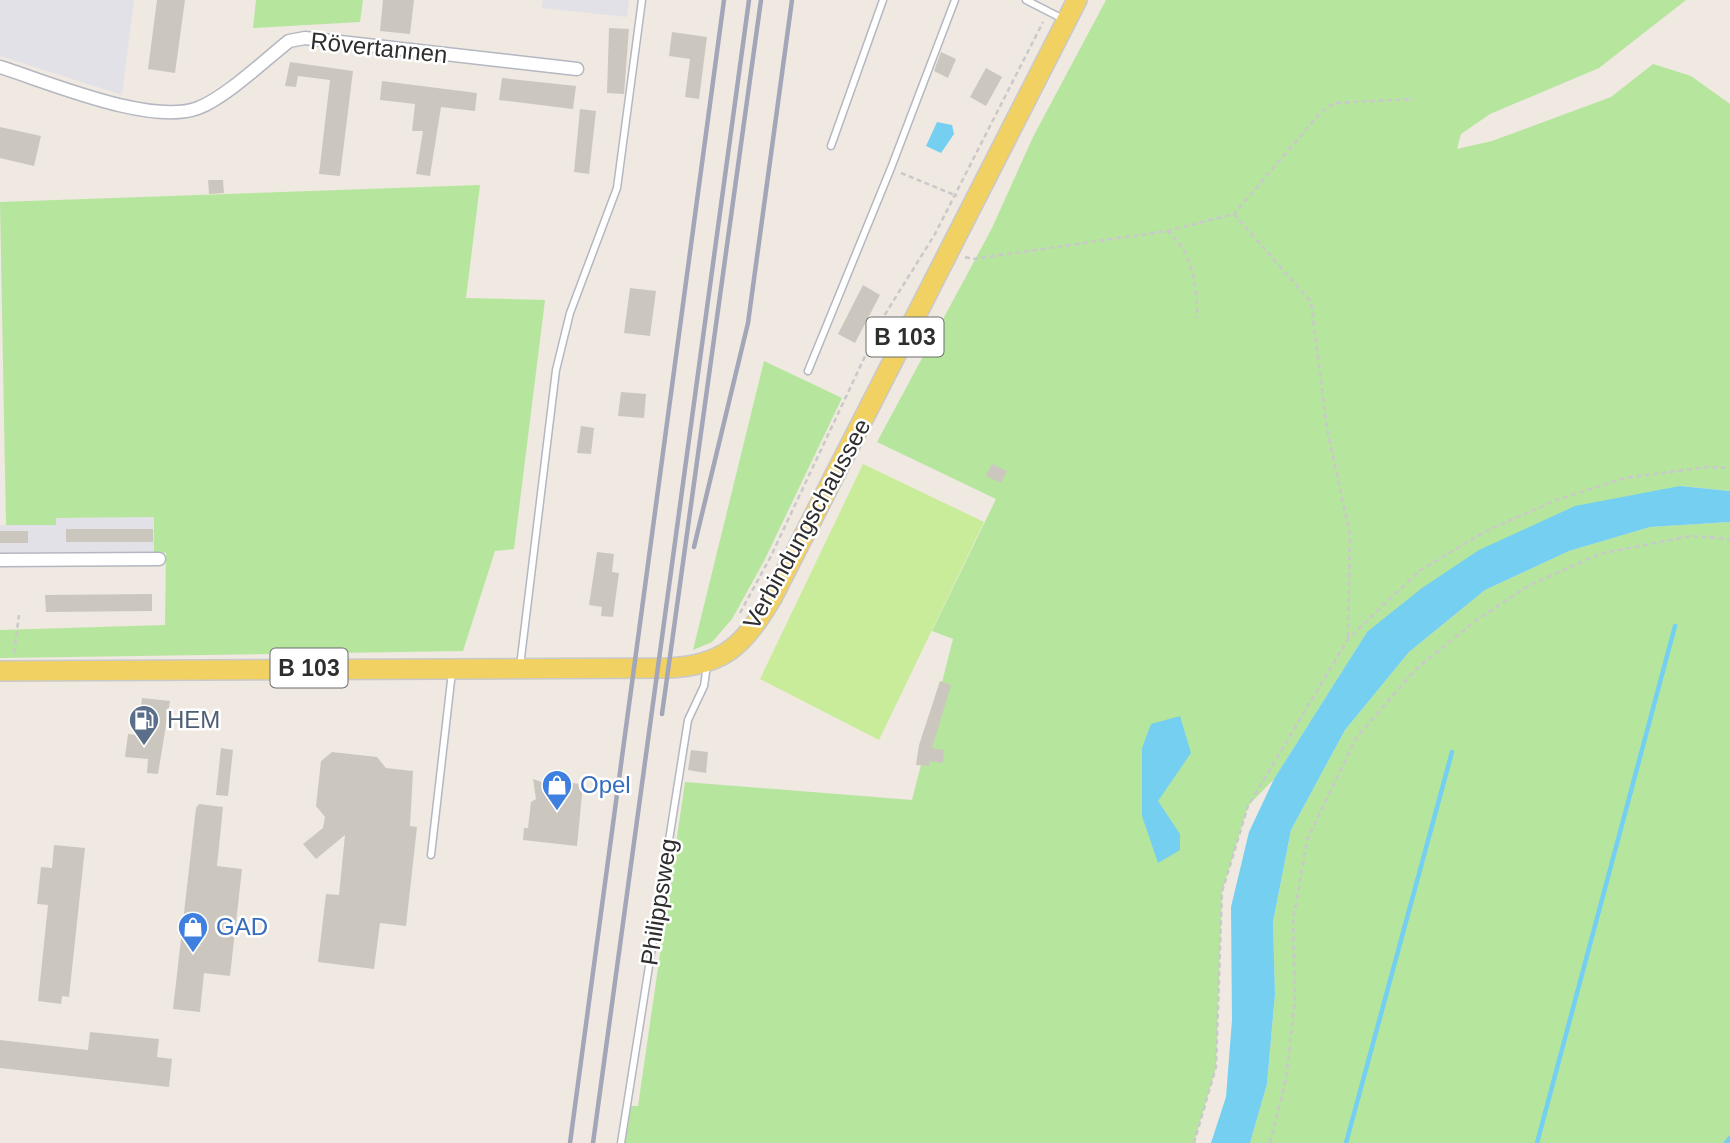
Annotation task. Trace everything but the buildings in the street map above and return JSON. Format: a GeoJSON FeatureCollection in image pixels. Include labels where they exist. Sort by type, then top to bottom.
{"type":"FeatureCollection","features":[{"type":"Feature","properties":{"kind":"main road","name":"Verbindungschaussee"},"geometry":{"type":"LineString","coordinates":[[7,667],[669,668],[707,664],[730,652],[744,639],[772,597],[948,252],[964,199],[1077,0]]}},
{"type":"Feature","properties":{"kind":"street","name":"Rövertannen"},"geometry":{"type":"LineString","coordinates":[[0,67],[149,112],[176,112],[199,108],[289,41],[304,38],[577,69]]}},
{"type":"Feature","properties":{"kind":"street"},"geometry":{"type":"LineString","coordinates":[[0,561],[159,559]]}},
{"type":"Feature","properties":{"kind":"lane"},"geometry":{"type":"LineString","coordinates":[[520,667],[556,370],[570,313],[617,188],[642,0]]}},
{"type":"Feature","properties":{"kind":"lane"},"geometry":{"type":"LineString","coordinates":[[831,146],[883,0]]}},
{"type":"Feature","properties":{"kind":"lane"},"geometry":{"type":"LineString","coordinates":[[808,371],[891,168],[955,0]]}},
{"type":"Feature","properties":{"kind":"lane"},"geometry":{"type":"LineString","coordinates":[[1026,0],[1066,21]]}},
{"type":"Feature","properties":{"kind":"lane","name":"Philippsweg"},"geometry":{"type":"LineString","coordinates":[[621,1143],[688,720],[704,686],[707,664]]}},
{"type":"Feature","properties":{"kind":"lane"},"geometry":{"type":"LineString","coordinates":[[431,855],[453,667]]}},
{"type":"Feature","properties":{"kind":"path"},"geometry":{"type":"LineString","coordinates":[[736,621],[771,556],[884,316],[964,199],[1049,11]]}},
{"type":"Feature","properties":{"kind":"path"},"geometry":{"type":"LineString","coordinates":[[948,252],[973,259],[1167,231],[1234,214],[1321,112],[1334,103],[1413,99]]}},
{"type":"Feature","properties":{"kind":"path"},"geometry":{"type":"LineString","coordinates":[[891,168],[964,199]]}},
{"type":"Feature","properties":{"kind":"path"},"geometry":{"type":"LineString","coordinates":[[1234,214],[1311,302],[1327,429],[1350,535],[1348,639]]}},
{"type":"Feature","properties":{"kind":"path"},"geometry":{"type":"LineString","coordinates":[[1167,231],[1182,244],[1197,288],[1197,318]]}},
{"type":"Feature","properties":{"kind":"path"},"geometry":{"type":"LineString","coordinates":[[1194,1143],[1216,1067],[1222,892],[1225,880],[1248,806],[1348,639],[1419,571],[1486,531],[1556,500],[1625,478],[1707,467],[1730,468]]}},
{"type":"Feature","properties":{"kind":"path"},"geometry":{"type":"LineString","coordinates":[[1270,1143],[1287,1066],[1295,1000],[1293,921],[1307,840],[1356,738],[1416,669],[1478,619],[1528,586],[1599,554],[1690,536],[1730,539]]}},
{"type":"Feature","properties":{"kind":"path"},"geometry":{"type":"LineString","coordinates":[[7,667],[19,615]]}},
{"type":"Feature","properties":{"kind":"shaded area"},"geometry":{"type":"Polygon","coordinates":[[[0,0],[134,0],[122,95],[0,56],[0,0]]]}},
{"type":"Feature","properties":{"kind":"shaded area"},"geometry":{"type":"Polygon","coordinates":[[[543,0],[629,0],[627,17],[542,8],[543,0]]]}},
{"type":"Feature","properties":{"kind":"shaded area"},"geometry":{"type":"Polygon","coordinates":[[[154,517],[154,552],[0,553],[0,525],[55,525],[56,518],[154,517]]]}},
{"type":"Feature","properties":{"kind":"green space"},"geometry":{"type":"Polygon","coordinates":[[[256,0],[363,0],[360,22],[253,28],[256,0]]]}},
{"type":"Feature","properties":{"kind":"green space"},"geometry":{"type":"Polygon","coordinates":[[[1106,0],[1686,0],[1599,68],[1490,114],[1461,134],[1457,149],[1492,141],[1611,97],[1653,64],[1691,76],[1730,104],[1730,491],[1680,486],[1367,632],[1274,779],[1248,806],[1222,892],[1216,1067],[1194,1143],[621,1143],[628,1106],[638,1106],[685,782],[912,800],[953,639],[932,631],[996,499],[877,442],[992,228],[1033,137],[1106,0]]]}},
{"type":"Feature","properties":{"kind":"green space"},"geometry":{"type":"Polygon","coordinates":[[[480,185],[466,298],[545,300],[514,549],[495,551],[463,651],[0,658],[0,630],[165,625],[166,553],[154,552],[154,517],[56,518],[56,525],[6,525],[0,202],[480,185]]]}},
{"type":"Feature","properties":{"kind":"green space"},"geometry":{"type":"Polygon","coordinates":[[[764,361],[842,398],[764,561],[732,619],[712,642],[693,650],[764,361]]]}},
{"type":"Feature","properties":{"kind":"green space"},"geometry":{"type":"Polygon","coordinates":[[[863,464],[984,522],[879,740],[760,679],[863,464]]]}},
{"type":"Feature","properties":{"kind":"green space"},"geometry":{"type":"Polygon","coordinates":[[[1730,522],[1730,1143],[1250,1143],[1267,1084],[1275,994],[1273,922],[1291,830],[1345,730],[1409,652],[1485,590],[1569,551],[1650,527],[1730,522]]]}},
{"type":"Feature","properties":{"kind":"water"},"geometry":{"type":"Polygon","coordinates":[[[937,122],[952,125],[954,134],[941,153],[926,146],[937,122]]]}},
{"type":"Feature","properties":{"kind":"water"},"geometry":{"type":"Polygon","coordinates":[[[1680,486],[1730,491],[1730,522],[1650,527],[1569,551],[1485,590],[1409,652],[1345,730],[1291,830],[1273,922],[1275,994],[1267,1084],[1250,1143],[1211,1143],[1226,1097],[1232,1020],[1231,907],[1249,832],[1274,779],[1367,632],[1422,588],[1479,550],[1575,506],[1680,486]]]}},
{"type":"Feature","properties":{"kind":"water"},"geometry":{"type":"Polygon","coordinates":[[[1180,716],[1191,753],[1158,801],[1180,834],[1180,850],[1158,863],[1142,816],[1142,748],[1151,724],[1180,716]]]}},
{"type":"Feature","properties":{"kind":"waterway"},"geometry":{"type":"LineString","coordinates":[[1537,1143],[1675,626]]}},
{"type":"Feature","properties":{"kind":"waterway"},"geometry":{"type":"LineString","coordinates":[[1346,1143],[1452,752]]}},
{"type":"Feature","properties":{"kind":"waterway"},"geometry":{"type":"LineString","coordinates":[[1726,1143],[1730,1138]]}},
{"type":"Feature","properties":{"kind":"railway"},"geometry":{"type":"LineString","coordinates":[[570,1143],[724,0]]}},
{"type":"Feature","properties":{"kind":"railway"},"geometry":{"type":"LineString","coordinates":[[593,1143],[749,0]]}},
{"type":"Feature","properties":{"kind":"railway"},"geometry":{"type":"LineString","coordinates":[[662,714],[761,0]]}},
{"type":"Feature","properties":{"kind":"railway"},"geometry":{"type":"LineString","coordinates":[[694,547],[748,323],[792,0]]}},
{"type":"Feature","properties":{"kind":"place","name":"HEM"},"geometry":{"type":"Point","coordinates":[144,747]}},
{"type":"Feature","properties":{"kind":"place","name":"Opel"},"geometry":{"type":"Point","coordinates":[557,812]}},
{"type":"Feature","properties":{"kind":"place","name":"GAD"},"geometry":{"type":"Point","coordinates":[193,954]}}]}
